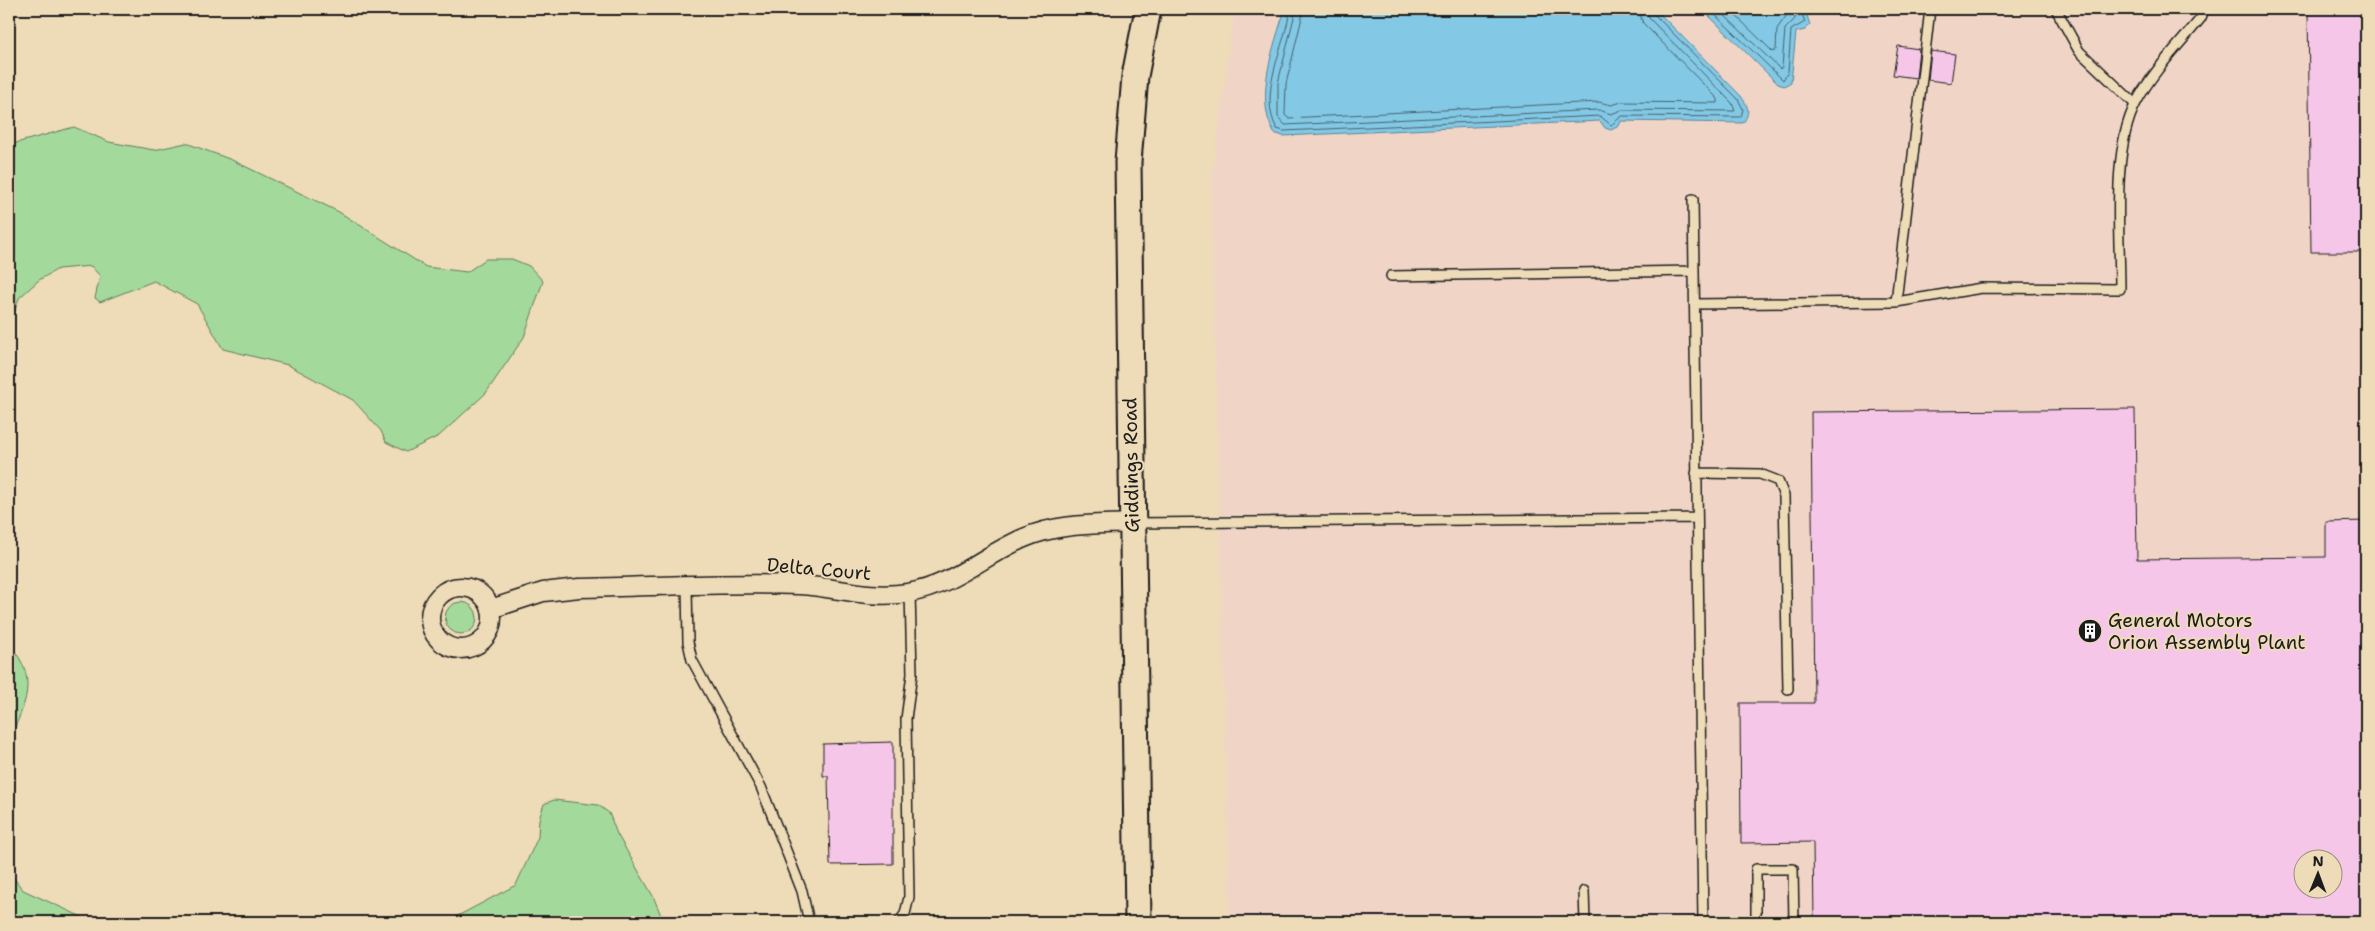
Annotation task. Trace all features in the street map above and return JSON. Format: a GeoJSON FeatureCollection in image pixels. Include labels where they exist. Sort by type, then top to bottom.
{"type":"FeatureCollection","features":[{"type":"Feature","properties":{"kind":"main road","name":"Giddings Road"},"geometry":{"type":"LineString","coordinates":[[1138,922],[1128,162],[1135,76],[1148,9]]}},
{"type":"Feature","properties":{"kind":"street","name":"Delta Court"},"geometry":{"type":"LineString","coordinates":[[490,609],[523,598],[561,589],[798,585],[862,595],[910,592],[957,576],[1010,545],[1039,532],[1075,525],[1132,523]]}},
{"type":"Feature","properties":{"kind":"lane"},"geometry":{"type":"LineString","coordinates":[[1896,302],[1930,9]]}},
{"type":"Feature","properties":{"kind":"lane"},"geometry":{"type":"LineString","coordinates":[[2056,9],[2079,51],[2135,104]]}},
{"type":"Feature","properties":{"kind":"lane"},"geometry":{"type":"LineString","coordinates":[[1694,304],[1896,302],[1982,288],[2120,289],[2119,180],[2123,143],[2135,104],[2161,67],[2201,18],[2204,9]]}},
{"type":"Feature","properties":{"kind":"lane"},"geometry":{"type":"LineString","coordinates":[[1693,199],[1702,922]]}},
{"type":"Feature","properties":{"kind":"lane"},"geometry":{"type":"LineString","coordinates":[[1391,276],[1694,271]]}},
{"type":"Feature","properties":{"kind":"lane"},"geometry":{"type":"LineString","coordinates":[[1696,473],[1760,474],[1778,481],[1784,496],[1788,688]]}},
{"type":"Feature","properties":{"kind":"lane"},"geometry":{"type":"LineString","coordinates":[[1132,523],[1697,518]]}},
{"type":"Feature","properties":{"kind":"lane"},"geometry":{"type":"LineString","coordinates":[[687,586],[688,642],[692,660],[761,788],[802,891],[809,922]]}},
{"type":"Feature","properties":{"kind":"lane"},"geometry":{"type":"LineString","coordinates":[[898,922],[905,914],[909,897],[906,718],[912,674],[910,592]]}},
{"type":"Feature","properties":{"kind":"lane"},"geometry":{"type":"LineString","coordinates":[[1756,922],[1756,869],[1792,869],[1794,922]]}},
{"type":"Feature","properties":{"kind":"lane"},"geometry":{"type":"LineString","coordinates":[[1584,891],[1585,922]]}},
{"type":"Feature","properties":{"kind":"shaded area"},"geometry":{"type":"Polygon","coordinates":[[[1234,9],[2366,9],[2366,922],[1230,922],[1211,186],[1234,9]]]}},
{"type":"Feature","properties":{"kind":"green space"},"geometry":{"type":"Polygon","coordinates":[[[74,127],[109,142],[154,150],[186,143],[232,160],[339,212],[426,267],[467,272],[486,259],[512,259],[529,266],[543,281],[524,337],[486,393],[439,436],[406,452],[386,442],[381,431],[353,400],[288,365],[223,349],[197,304],[154,281],[100,302],[95,298],[100,276],[91,266],[58,269],[39,280],[19,298],[9,328],[9,145],[74,127]]]}},
{"type":"Feature","properties":{"kind":"green space"},"geometry":{"type":"Polygon","coordinates":[[[461,602],[472,607],[477,618],[472,629],[461,634],[450,629],[445,618],[450,607],[461,602]]]}},
{"type":"Feature","properties":{"kind":"green space"},"geometry":{"type":"Polygon","coordinates":[[[9,645],[19,657],[24,668],[27,691],[20,715],[9,740],[9,645]]]}},
{"type":"Feature","properties":{"kind":"green space"},"geometry":{"type":"Polygon","coordinates":[[[554,800],[598,805],[609,813],[617,834],[653,896],[662,918],[661,922],[441,922],[452,919],[516,885],[538,837],[539,819],[544,804],[554,800]]]}},
{"type":"Feature","properties":{"kind":"green space"},"geometry":{"type":"Polygon","coordinates":[[[9,872],[23,890],[93,922],[9,922],[9,872]]]}},
{"type":"Feature","properties":{"kind":"water"},"geometry":{"type":"Polygon","coordinates":[[[1285,9],[1655,9],[1741,96],[1748,112],[1743,123],[1621,121],[1619,126],[1611,130],[1605,128],[1600,121],[1283,136],[1274,133],[1268,119],[1266,87],[1271,55],[1285,9]]]}},
{"type":"Feature","properties":{"kind":"water"},"geometry":{"type":"Polygon","coordinates":[[[1702,9],[1805,9],[1810,25],[1805,30],[1796,32],[1791,82],[1784,86],[1778,84],[1702,9]]]}},
{"type":"Feature","properties":{"kind":"building"},"geometry":{"type":"Polygon","coordinates":[[[2308,9],[2366,9],[2366,252],[2311,252],[2308,9]]]}},
{"type":"Feature","properties":{"kind":"building"},"geometry":{"type":"Polygon","coordinates":[[[1898,46],[1919,49],[1916,78],[1893,75],[1898,46]]]}},
{"type":"Feature","properties":{"kind":"building"},"geometry":{"type":"Polygon","coordinates":[[[1931,51],[1955,54],[1951,83],[1928,80],[1931,51]]]}},
{"type":"Feature","properties":{"kind":"building","name":"General Motors Orion Assembly Plant"},"geometry":{"type":"Polygon","coordinates":[[[2135,409],[2137,559],[2326,557],[2326,522],[2366,521],[2366,922],[1814,922],[1813,842],[1741,843],[1740,703],[1814,703],[1811,412],[2135,409]]]}},
{"type":"Feature","properties":{"kind":"building"},"geometry":{"type":"Polygon","coordinates":[[[893,742],[893,864],[830,865],[828,776],[823,776],[823,744],[893,742]]]}},
{"type":"Feature","properties":{"kind":"place","name":"General Motors Orion Assembly Plant"},"geometry":{"type":"Point","coordinates":[2090,631]}}]}
